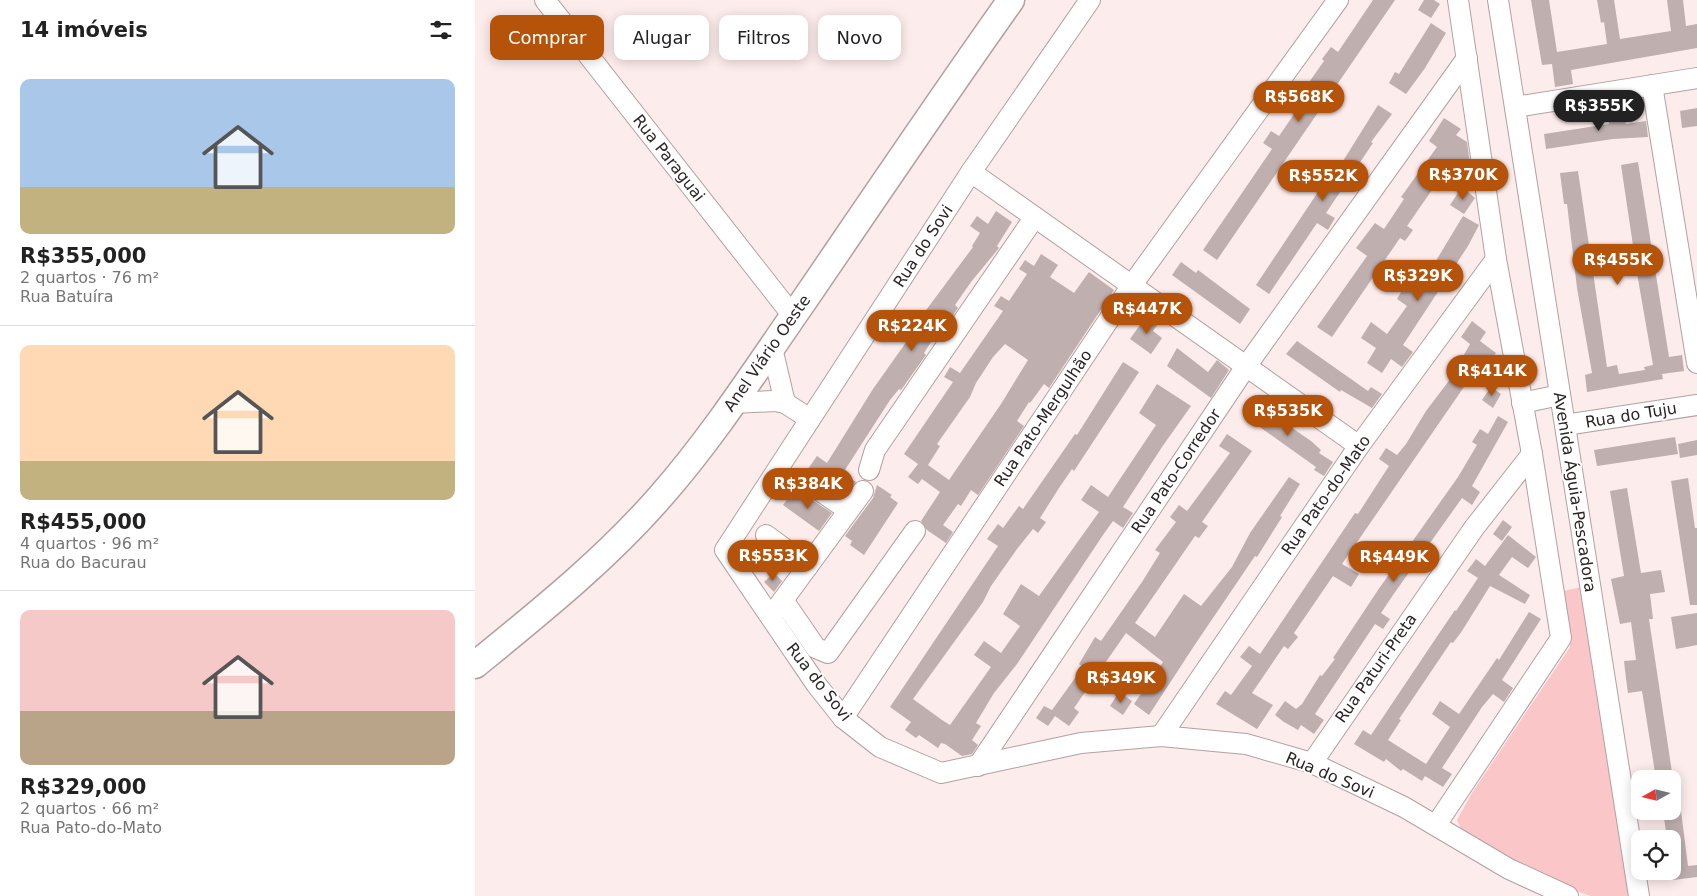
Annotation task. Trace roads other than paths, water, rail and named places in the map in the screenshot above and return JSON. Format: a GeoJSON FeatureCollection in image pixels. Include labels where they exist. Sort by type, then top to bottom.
{"type":"FeatureCollection","features":[{"type":"Feature","properties":{"kind":"main road","name":"Anel Viário Oeste"},"geometry":{"type":"LineString","coordinates":[[478,657],[575,582],[633,526],[688,464],[772,348],[1011,0]]}},
{"type":"Feature","properties":{"kind":"street","name":"Rua Paraguai"},"geometry":{"type":"LineString","coordinates":[[545,0],[793,316]]}},
{"type":"Feature","properties":{"kind":"street","name":"Rua do Sovi"},"geometry":{"type":"LineString","coordinates":[[1090,0],[971,172],[725,550],[843,718],[880,747],[941,773],[1081,743],[1161,736],[1247,744],[1312,763],[1404,807],[1509,869],[1568,896]]}},
{"type":"Feature","properties":{"kind":"street","name":"Rua Pato-Mergulhão"},"geometry":{"type":"LineString","coordinates":[[843,718],[1132,285],[1338,0]]}},
{"type":"Feature","properties":{"kind":"street"},"geometry":{"type":"LineString","coordinates":[[1436,825],[1561,638],[1532,454],[1496,259],[1458,0]]}},
{"type":"Feature","properties":{"kind":"street","name":"Avenida Águia-Pescadora"},"geometry":{"type":"LineString","coordinates":[[1499,0],[1639,896]]}},
{"type":"Feature","properties":{"kind":"street","name":"Rua Pato-Corredor"},"geometry":{"type":"LineString","coordinates":[[978,766],[1247,365],[1467,58]]}},
{"type":"Feature","properties":{"kind":"street"},"geometry":{"type":"LineString","coordinates":[[1515,107],[1697,78]]}},
{"type":"Feature","properties":{"kind":"street"},"geometry":{"type":"LineString","coordinates":[[1651,85],[1697,363]]}},
{"type":"Feature","properties":{"kind":"street"},"geometry":{"type":"LineString","coordinates":[[971,172],[1034,218],[1247,365],[1359,446]]}},
{"type":"Feature","properties":{"kind":"street"},"geometry":{"type":"LineString","coordinates":[[869,470],[875,450],[1034,218]]}},
{"type":"Feature","properties":{"kind":"street","name":"Rua Pato-do-Mato"},"geometry":{"type":"LineString","coordinates":[[1161,736],[1359,446],[1496,259]]}},
{"type":"Feature","properties":{"kind":"street"},"geometry":{"type":"LineString","coordinates":[[772,348],[785,403]]}},
{"type":"Feature","properties":{"kind":"street"},"geometry":{"type":"LineString","coordinates":[[1522,403],[1560,395]]}},
{"type":"Feature","properties":{"kind":"street"},"geometry":{"type":"LineString","coordinates":[[733,403],[767,400],[785,403],[810,419]]}},
{"type":"Feature","properties":{"kind":"street","name":"Rua do Tuju"},"geometry":{"type":"LineString","coordinates":[[1565,425],[1697,405]]}},
{"type":"Feature","properties":{"kind":"street","name":"Rua Paturi-Preta"},"geometry":{"type":"LineString","coordinates":[[1312,763],[1474,528],[1532,454]]}},
{"type":"Feature","properties":{"kind":"street"},"geometry":{"type":"LineString","coordinates":[[804,480],[848,510]]}},
{"type":"Feature","properties":{"kind":"street"},"geometry":{"type":"LineString","coordinates":[[770,616],[863,490]]}},
{"type":"Feature","properties":{"kind":"street"},"geometry":{"type":"LineString","coordinates":[[783,600],[816,648],[828,653],[915,531]]}},
{"type":"Feature","properties":{"kind":"street"},"geometry":{"type":"LineString","coordinates":[[766,535],[808,566]]}}]}
